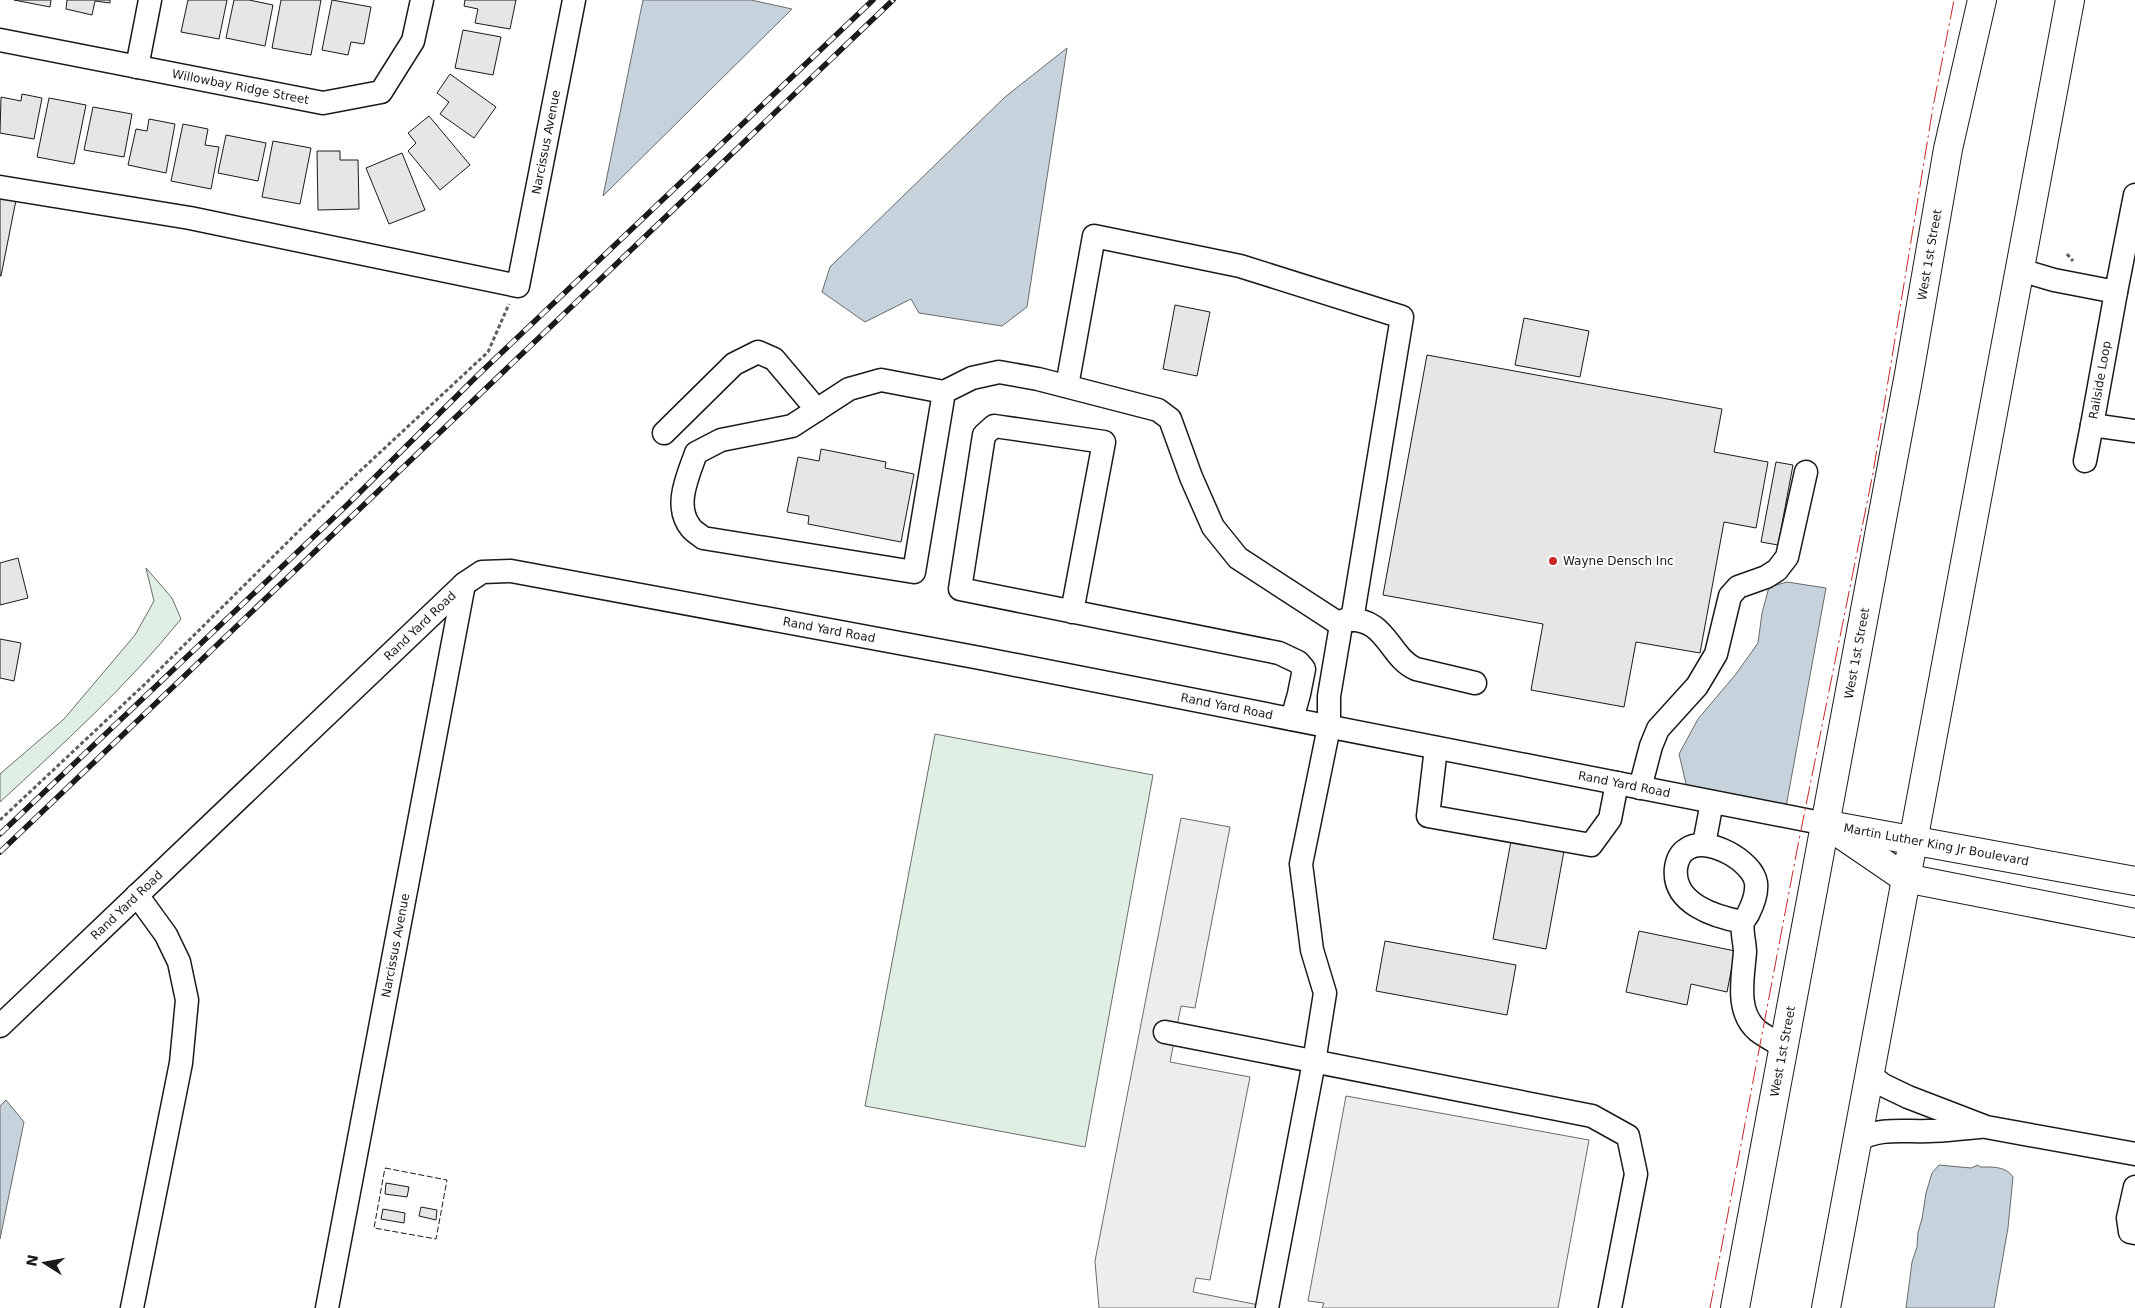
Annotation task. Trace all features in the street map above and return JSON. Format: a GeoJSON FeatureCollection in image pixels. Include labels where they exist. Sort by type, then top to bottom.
{"type":"FeatureCollection","features":[{"type":"Feature","properties":{"kind":"main road","name":"West 1st Street"},"geometry":{"type":"LineString","coordinates":[[1735,1308],[1904,403],[1948,149],[1982,0]]}},
{"type":"Feature","properties":{"kind":"main road"},"geometry":{"type":"LineString","coordinates":[[1826,1308],[2070,0]]}},
{"type":"Feature","properties":{"kind":"main road","name":"Martin Luther King Jr Boulevard"},"geometry":{"type":"LineString","coordinates":[[1826,824],[2135,881]]}},
{"type":"Feature","properties":{"kind":"main road","name":"Martin Luther King Jr Boulevard"},"geometry":{"type":"LineString","coordinates":[[1826,824],[1905,878],[2135,923]]}},
{"type":"Feature","properties":{"kind":"street"},"geometry":{"type":"LineString","coordinates":[[137,67],[150,0]]}},
{"type":"Feature","properties":{"kind":"street","name":"Willowbay Ridge Street"},"geometry":{"type":"LineString","coordinates":[[0,40],[323,103],[380,92],[413,41],[422,0]]}},
{"type":"Feature","properties":{"kind":"street","name":"Narcissus Avenue"},"geometry":{"type":"LineString","coordinates":[[518,286],[574,0]]}},
{"type":"Feature","properties":{"kind":"street"},"geometry":{"type":"LineString","coordinates":[[0,187],[190,218],[518,286]]}},
{"type":"Feature","properties":{"kind":"street","name":"Railside Loop"},"geometry":{"type":"LineString","coordinates":[[2135,195],[2092,425],[2135,430]]}},
{"type":"Feature","properties":{"kind":"street"},"geometry":{"type":"LineString","coordinates":[[1067,386],[1094,236],[1240,266],[1402,317],[1346,622],[1329,696],[1329,727],[1301,864],[1312,950],[1325,993],[1314,1062],[1267,1308]]}},
{"type":"Feature","properties":{"kind":"street"},"geometry":{"type":"LineString","coordinates":[[2020,270],[2054,280],[2116,292]]}},
{"type":"Feature","properties":{"kind":"street"},"geometry":{"type":"LineString","coordinates":[[664,433],[734,364],[758,352],[774,359],[817,410]]}},
{"type":"Feature","properties":{"kind":"street"},"geometry":{"type":"LineString","coordinates":[[944,392],[914,572],[703,538],[691,528],[683,510],[684,486],[696,453],[721,440],[792,426],[849,389],[881,380],[944,392],[972,378],[999,372],[1067,386],[1158,410],[1170,420],[1191,477],[1213,527],[1238,558],[1346,622],[1366,623],[1382,633],[1407,666],[1475,682]]}},
{"type":"Feature","properties":{"kind":"street"},"geometry":{"type":"LineString","coordinates":[[2085,461],[2092,425]]}},
{"type":"Feature","properties":{"kind":"street"},"geometry":{"type":"LineString","coordinates":[[1072,612],[1104,442],[994,426],[984,435],[960,589],[1072,612],[1279,653],[1298,662],[1304,669],[1300,694],[1292,719]]}},
{"type":"Feature","properties":{"kind":"street"},"geometry":{"type":"LineString","coordinates":[[1640,788],[1650,746],[1658,729],[1697,686],[1716,654],[1730,596],[1738,587],[1766,577],[1777,570],[1787,557],[1806,472]]}},
{"type":"Feature","properties":{"kind":"street","name":"Rand Yard Road"},"geometry":{"type":"LineString","coordinates":[[0,1026],[464,584],[482,572],[510,571],[960,654],[1826,824]]}},
{"type":"Feature","properties":{"kind":"street","name":"Narcissus Avenue"},"geometry":{"type":"LineString","coordinates":[[327,1308],[464,584]]}},
{"type":"Feature","properties":{"kind":"street"},"geometry":{"type":"LineString","coordinates":[[1436,748],[1428,816],[1592,845],[1610,818],[1617,783]]}},
{"type":"Feature","properties":{"kind":"street"},"geometry":{"type":"LineString","coordinates":[[1704,844],[1712,802]]}},
{"type":"Feature","properties":{"kind":"street"},"geometry":{"type":"LineString","coordinates":[[1743,922],[1705,911],[1687,899],[1678,882],[1676,870],[1681,854],[1687,848],[1704,844],[1718,848],[1748,866],[1754,875],[1756,886],[1754,899],[1743,922],[1745,950],[1741,991],[1743,1005],[1747,1016],[1758,1031],[1784,1047]]}},
{"type":"Feature","properties":{"kind":"street"},"geometry":{"type":"LineString","coordinates":[[132,1308],[181,1063],[187,1000],[179,962],[166,934],[137,895]]}},
{"type":"Feature","properties":{"kind":"street"},"geometry":{"type":"LineString","coordinates":[[1165,1032],[1592,1116],[1628,1136],[1636,1174],[1610,1308]]}},
{"type":"Feature","properties":{"kind":"street"},"geometry":{"type":"LineString","coordinates":[[1869,1074],[1883,1085],[1908,1097],[1986,1127],[2135,1154]]}},
{"type":"Feature","properties":{"kind":"street"},"geometry":{"type":"LineString","coordinates":[[1857,1140],[1871,1133],[1898,1129],[1928,1131],[1986,1127]]}},
{"type":"Feature","properties":{"kind":"street"},"geometry":{"type":"LineString","coordinates":[[2135,1187],[2128,1218],[2130,1232],[2135,1233]]}},
{"type":"Feature","properties":{"kind":"path"},"geometry":{"type":"LineString","coordinates":[[0,820],[146,683],[345,486],[488,352],[518,286]]}},
{"type":"Feature","properties":{"kind":"green space"},"geometry":{"type":"Polygon","coordinates":[[[146,568],[172,598],[181,619],[117,691],[0,802],[0,774],[64,719],[135,635],[154,601],[146,568]]]}},
{"type":"Feature","properties":{"kind":"green space"},"geometry":{"type":"Polygon","coordinates":[[[935,734],[1153,775],[1085,1147],[865,1106],[935,734]]]}},
{"type":"Feature","properties":{"kind":"shaded area"},"geometry":{"type":"Polygon","coordinates":[[[643,0],[751,0],[792,9],[603,196],[643,0]]]}},
{"type":"Feature","properties":{"kind":"shaded area"},"geometry":{"type":"Polygon","coordinates":[[[1067,48],[1027,307],[1002,326],[919,313],[911,299],[865,322],[822,292],[830,267],[1005,97],[1067,48]]]}},
{"type":"Feature","properties":{"kind":"shaded area"},"geometry":{"type":"Polygon","coordinates":[[[1787,582],[1826,588],[1786,807],[1687,788],[1679,754],[1698,719],[1736,674],[1758,643],[1762,613],[1769,587],[1787,582]]]}},
{"type":"Feature","properties":{"kind":"shaded area"},"geometry":{"type":"Polygon","coordinates":[[[1181,818],[1230,827],[1195,1008],[1181,1006],[1170,1062],[1250,1077],[1210,1280],[1196,1278],[1193,1292],[1274,1308],[1099,1308],[1095,1261],[1181,818]]]}},
{"type":"Feature","properties":{"kind":"shaded area"},"geometry":{"type":"Polygon","coordinates":[[[1346,1096],[1589,1140],[1558,1308],[1322,1308],[1324,1303],[1308,1301],[1346,1096]]]}},
{"type":"Feature","properties":{"kind":"shaded area"},"geometry":{"type":"Polygon","coordinates":[[[6,1100],[24,1122],[0,1239],[0,1106],[6,1100]]]}},
{"type":"Feature","properties":{"kind":"shaded area"},"geometry":{"type":"Polygon","coordinates":[[[1939,1165],[1971,1168],[1978,1165],[1980,1167],[1998,1168],[2007,1171],[2013,1177],[2008,1228],[1994,1308],[1906,1308],[1912,1262],[1917,1247],[1926,1193],[1932,1173],[1939,1165]]]}},
{"type":"Feature","properties":{"kind":"building"},"geometry":{"type":"Polygon","coordinates":[[[14,0],[51,0],[50,7],[14,0]]]}},
{"type":"Feature","properties":{"kind":"building"},"geometry":{"type":"Polygon","coordinates":[[[67,0],[110,0],[110,3],[95,1],[92,15],[66,9],[67,0]]]}},
{"type":"Feature","properties":{"kind":"building"},"geometry":{"type":"Polygon","coordinates":[[[188,0],[227,0],[219,39],[181,32],[188,0]]]}},
{"type":"Feature","properties":{"kind":"building"},"geometry":{"type":"Polygon","coordinates":[[[234,0],[249,0],[273,5],[265,46],[226,38],[234,0]]]}},
{"type":"Feature","properties":{"kind":"building"},"geometry":{"type":"Polygon","coordinates":[[[281,0],[321,0],[311,55],[272,48],[281,0]]]}},
{"type":"Feature","properties":{"kind":"building"},"geometry":{"type":"Polygon","coordinates":[[[332,0],[371,7],[364,44],[351,42],[348,55],[322,50],[332,0]]]}},
{"type":"Feature","properties":{"kind":"building"},"geometry":{"type":"Polygon","coordinates":[[[465,0],[516,0],[510,29],[475,23],[478,9],[464,6],[465,0]]]}},
{"type":"Feature","properties":{"kind":"building"},"geometry":{"type":"Polygon","coordinates":[[[463,30],[501,37],[493,75],[455,68],[463,30]]]}},
{"type":"Feature","properties":{"kind":"building"},"geometry":{"type":"Polygon","coordinates":[[[450,74],[496,107],[474,138],[440,114],[449,102],[437,93],[450,74]]]}},
{"type":"Feature","properties":{"kind":"building"},"geometry":{"type":"Polygon","coordinates":[[[22,94],[42,98],[34,139],[0,133],[1,97],[21,101],[22,94]]]}},
{"type":"Feature","properties":{"kind":"building"},"geometry":{"type":"Polygon","coordinates":[[[49,98],[86,105],[74,164],[37,157],[49,98]]]}},
{"type":"Feature","properties":{"kind":"building"},"geometry":{"type":"Polygon","coordinates":[[[93,107],[132,114],[124,157],[84,150],[93,107]]]}},
{"type":"Feature","properties":{"kind":"building"},"geometry":{"type":"Polygon","coordinates":[[[429,116],[470,165],[440,190],[408,151],[416,143],[408,133],[429,116]]]}},
{"type":"Feature","properties":{"kind":"building"},"geometry":{"type":"Polygon","coordinates":[[[149,119],[175,124],[166,173],[128,165],[136,129],[147,131],[149,119]]]}},
{"type":"Feature","properties":{"kind":"building"},"geometry":{"type":"Polygon","coordinates":[[[183,124],[208,129],[205,145],[219,147],[211,189],[171,181],[183,124]]]}},
{"type":"Feature","properties":{"kind":"building"},"geometry":{"type":"Polygon","coordinates":[[[226,135],[266,143],[258,181],[218,173],[226,135]]]}},
{"type":"Feature","properties":{"kind":"building"},"geometry":{"type":"Polygon","coordinates":[[[273,141],[311,148],[300,204],[262,197],[273,141]]]}},
{"type":"Feature","properties":{"kind":"building"},"geometry":{"type":"Polygon","coordinates":[[[317,151],[340,151],[340,160],[358,160],[359,209],[318,210],[317,151]]]}},
{"type":"Feature","properties":{"kind":"building"},"geometry":{"type":"Polygon","coordinates":[[[402,153],[425,210],[389,224],[366,168],[402,153]]]}},
{"type":"Feature","properties":{"kind":"building"},"geometry":{"type":"Polygon","coordinates":[[[0,197],[16,200],[1,276],[0,276],[0,197]]]}},
{"type":"Feature","properties":{"kind":"building"},"geometry":{"type":"Polygon","coordinates":[[[1175,305],[1210,312],[1197,376],[1163,369],[1175,305]]]}},
{"type":"Feature","properties":{"kind":"building"},"geometry":{"type":"Polygon","coordinates":[[[1524,318],[1589,331],[1580,377],[1515,365],[1524,318]]]}},
{"type":"Feature","properties":{"kind":"building","name":"Wayne Densch Inc"},"geometry":{"type":"Polygon","coordinates":[[[1427,355],[1722,409],[1714,452],[1768,462],[1756,528],[1724,522],[1700,653],[1636,642],[1624,707],[1531,690],[1543,624],[1383,595],[1427,355]]]}},
{"type":"Feature","properties":{"kind":"building"},"geometry":{"type":"Polygon","coordinates":[[[821,449],[886,462],[885,468],[914,474],[901,542],[808,524],[809,516],[787,512],[798,457],[819,461],[821,449]]]}},
{"type":"Feature","properties":{"kind":"building"},"geometry":{"type":"Polygon","coordinates":[[[1776,462],[1793,465],[1778,545],[1761,542],[1776,462]]]}},
{"type":"Feature","properties":{"kind":"building"},"geometry":{"type":"Polygon","coordinates":[[[18,558],[28,598],[0,605],[0,563],[18,558]]]}},
{"type":"Feature","properties":{"kind":"building"},"geometry":{"type":"Polygon","coordinates":[[[0,639],[21,643],[14,681],[0,678],[0,639]]]}},
{"type":"Feature","properties":{"kind":"building"},"geometry":{"type":"Polygon","coordinates":[[[1511,841],[1564,851],[1546,949],[1493,939],[1511,841]]]}},
{"type":"Feature","properties":{"kind":"building"},"geometry":{"type":"Polygon","coordinates":[[[1639,931],[1735,951],[1727,992],[1691,984],[1687,1005],[1626,992],[1639,931]]]}},
{"type":"Feature","properties":{"kind":"building"},"geometry":{"type":"Polygon","coordinates":[[[1385,941],[1516,965],[1507,1015],[1376,991],[1385,941]]]}},
{"type":"Feature","properties":{"kind":"building"},"geometry":{"type":"Polygon","coordinates":[[[386,1183],[409,1187],[407,1197],[385,1194],[386,1183]]]}},
{"type":"Feature","properties":{"kind":"building"},"geometry":{"type":"Polygon","coordinates":[[[421,1207],[437,1210],[436,1220],[419,1216],[421,1207]]]}},
{"type":"Feature","properties":{"kind":"building"},"geometry":{"type":"Polygon","coordinates":[[[383,1209],[405,1213],[404,1223],[381,1219],[383,1209]]]}},
{"type":"Feature","properties":{"kind":"railway"},"geometry":{"type":"LineString","coordinates":[[0,834],[346,506],[478,375],[873,0]]}},
{"type":"Feature","properties":{"kind":"railway"},"geometry":{"type":"LineString","coordinates":[[0,852],[893,0]]}},
{"type":"Feature","properties":{"kind":"fence"},"geometry":{"type":"LineString","coordinates":[[385,1168],[447,1180],[436,1239],[374,1228],[385,1168]]}},
{"type":"Feature","properties":{"kind":"power"},"geometry":{"type":"LineString","coordinates":[[1710,1308],[1797,850],[1873,473],[1933,107],[1954,0]]}},
{"type":"Feature","properties":{"kind":"place","name":"Wayne Densch Inc"},"geometry":{"type":"Point","coordinates":[1553,561]}}]}
